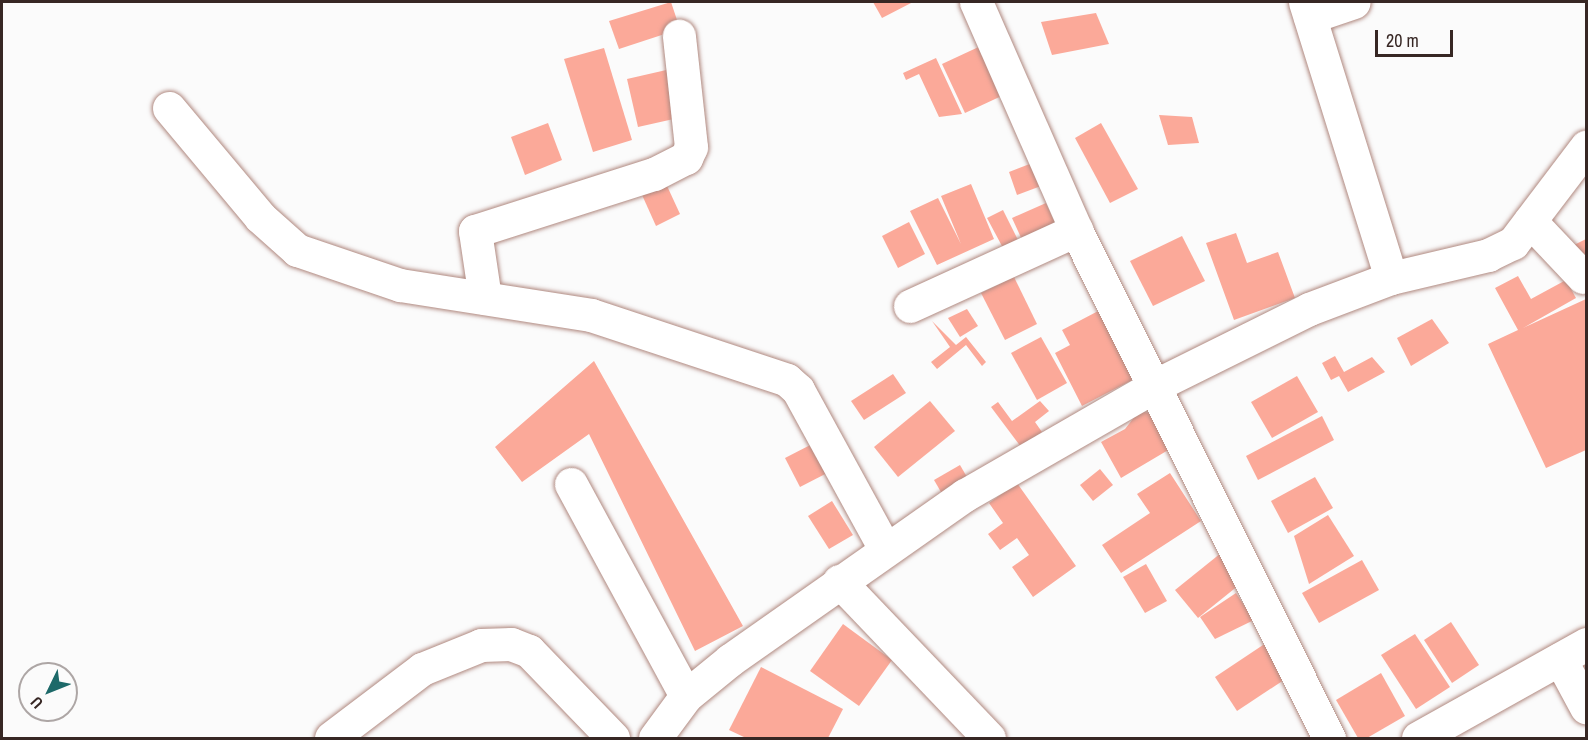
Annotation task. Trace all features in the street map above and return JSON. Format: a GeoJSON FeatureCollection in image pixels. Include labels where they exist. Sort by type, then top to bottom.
{"type":"FeatureCollection","features":[{"type":"Feature","properties":{"kind":"street"},"geometry":{"type":"LineString","coordinates":[[1354,2],[1308,9],[1391,278]]}},
{"type":"Feature","properties":{"kind":"street"},"geometry":{"type":"LineString","coordinates":[[985,5],[1076,230],[1156,385],[1329,738]]}},
{"type":"Feature","properties":{"kind":"street"},"geometry":{"type":"LineString","coordinates":[[485,298],[475,231],[654,174],[686,158],[691,147],[679,36]]}},
{"type":"Feature","properties":{"kind":"street"},"geometry":{"type":"LineString","coordinates":[[169,108],[260,217],[297,250],[400,285],[591,315],[787,380],[798,390],[885,549]]}},
{"type":"Feature","properties":{"kind":"street"},"geometry":{"type":"LineString","coordinates":[[655,738],[686,696],[839,581],[965,495],[1156,385],[1309,309],[1391,278],[1488,255],[1512,243],[1587,147]]}},
{"type":"Feature","properties":{"kind":"street"},"geometry":{"type":"LineString","coordinates":[[1530,221],[1583,277]]}},
{"type":"Feature","properties":{"kind":"street"},"geometry":{"type":"LineString","coordinates":[[910,306],[1076,230]]}},
{"type":"Feature","properties":{"kind":"street"},"geometry":{"type":"LineString","coordinates":[[570,484],[686,696]]}},
{"type":"Feature","properties":{"kind":"street"},"geometry":{"type":"LineString","coordinates":[[839,581],[989,738]]}},
{"type":"Feature","properties":{"kind":"street"},"geometry":{"type":"LineString","coordinates":[[331,738],[422,669],[481,645],[511,644],[529,651],[613,738]]}},
{"type":"Feature","properties":{"kind":"street"},"geometry":{"type":"LineString","coordinates":[[1418,738],[1573,651],[1587,707]]}},
{"type":"Feature","properties":{"kind":"building"},"geometry":{"type":"Polygon","coordinates":[[[671,2],[680,29],[619,49],[609,21],[671,2]]]}},
{"type":"Feature","properties":{"kind":"building"},"geometry":{"type":"Polygon","coordinates":[[[873,2],[913,2],[882,18],[873,2]]]}},
{"type":"Feature","properties":{"kind":"building"},"geometry":{"type":"Polygon","coordinates":[[[1096,13],[1109,44],[1052,55],[1041,22],[1096,13]]]}},
{"type":"Feature","properties":{"kind":"building"},"geometry":{"type":"Polygon","coordinates":[[[985,44],[1008,93],[965,113],[942,64],[985,44]]]}},
{"type":"Feature","properties":{"kind":"building"},"geometry":{"type":"Polygon","coordinates":[[[604,48],[632,140],[593,152],[564,59],[604,48]]]}},
{"type":"Feature","properties":{"kind":"building"},"geometry":{"type":"Polygon","coordinates":[[[936,58],[962,114],[939,117],[919,74],[906,80],[903,73],[936,58]]]}},
{"type":"Feature","properties":{"kind":"building"},"geometry":{"type":"Polygon","coordinates":[[[675,68],[687,116],[638,127],[627,79],[675,68]]]}},
{"type":"Feature","properties":{"kind":"building"},"geometry":{"type":"Polygon","coordinates":[[[1159,115],[1192,117],[1199,143],[1168,145],[1159,115]]]}},
{"type":"Feature","properties":{"kind":"building"},"geometry":{"type":"Polygon","coordinates":[[[548,123],[562,160],[525,175],[511,137],[548,123]]]}},
{"type":"Feature","properties":{"kind":"building"},"geometry":{"type":"Polygon","coordinates":[[[1101,123],[1138,189],[1110,203],[1075,138],[1101,123]]]}},
{"type":"Feature","properties":{"kind":"building"},"geometry":{"type":"Polygon","coordinates":[[[1040,160],[1049,183],[1017,195],[1009,172],[1040,160]]]}},
{"type":"Feature","properties":{"kind":"building"},"geometry":{"type":"Polygon","coordinates":[[[662,175],[680,214],[656,226],[638,186],[662,175]]]}},
{"type":"Feature","properties":{"kind":"building"},"geometry":{"type":"Polygon","coordinates":[[[971,184],[994,239],[937,265],[910,211],[938,198],[961,244],[941,196],[971,184]]]}},
{"type":"Feature","properties":{"kind":"building"},"geometry":{"type":"Polygon","coordinates":[[[1046,203],[1058,230],[1024,244],[1012,218],[1046,203]]]}},
{"type":"Feature","properties":{"kind":"building"},"geometry":{"type":"Polygon","coordinates":[[[1003,210],[1018,240],[1003,248],[987,218],[1003,210]]]}},
{"type":"Feature","properties":{"kind":"building"},"geometry":{"type":"Polygon","coordinates":[[[909,222],[925,254],[898,268],[882,236],[909,222]]]}},
{"type":"Feature","properties":{"kind":"building"},"geometry":{"type":"Polygon","coordinates":[[[1236,233],[1247,263],[1278,252],[1295,298],[1234,320],[1206,243],[1236,233]]]}},
{"type":"Feature","properties":{"kind":"building"},"geometry":{"type":"Polygon","coordinates":[[[1182,236],[1205,281],[1153,306],[1130,261],[1182,236]]]}},
{"type":"Feature","properties":{"kind":"building"},"geometry":{"type":"Polygon","coordinates":[[[1586,239],[1586,283],[1570,247],[1586,239]]]}},
{"type":"Feature","properties":{"kind":"building"},"geometry":{"type":"Polygon","coordinates":[[[1518,276],[1531,299],[1566,280],[1576,298],[1523,328],[1586,299],[1586,450],[1546,468],[1488,344],[1518,330],[1495,288],[1518,276]]]}},
{"type":"Feature","properties":{"kind":"building"},"geometry":{"type":"Polygon","coordinates":[[[1014,277],[1037,324],[1005,340],[981,293],[1014,277]]]}},
{"type":"Feature","properties":{"kind":"building"},"geometry":{"type":"Polygon","coordinates":[[[967,309],[978,326],[960,337],[948,318],[967,309]]]}},
{"type":"Feature","properties":{"kind":"building"},"geometry":{"type":"Polygon","coordinates":[[[1102,309],[1138,377],[1082,406],[1055,353],[1070,345],[1062,330],[1102,309]]]}},
{"type":"Feature","properties":{"kind":"building"},"geometry":{"type":"Polygon","coordinates":[[[1432,319],[1449,343],[1411,366],[1397,338],[1432,319]]]}},
{"type":"Feature","properties":{"kind":"building"},"geometry":{"type":"Polygon","coordinates":[[[932,321],[956,345],[966,337],[986,362],[982,366],[966,345],[937,369],[931,362],[950,347],[932,321]]]}},
{"type":"Feature","properties":{"kind":"building"},"geometry":{"type":"Polygon","coordinates":[[[1041,337],[1067,383],[1037,400],[1011,353],[1041,337]]]}},
{"type":"Feature","properties":{"kind":"building"},"geometry":{"type":"Polygon","coordinates":[[[1335,356],[1344,372],[1372,357],[1385,372],[1348,392],[1339,376],[1331,380],[1322,363],[1335,356]]]}},
{"type":"Feature","properties":{"kind":"building"},"geometry":{"type":"Polygon","coordinates":[[[594,361],[743,626],[695,651],[589,434],[522,482],[495,447],[594,361]]]}},
{"type":"Feature","properties":{"kind":"building"},"geometry":{"type":"Polygon","coordinates":[[[893,374],[906,393],[864,420],[851,401],[893,374]]]}},
{"type":"Feature","properties":{"kind":"building"},"geometry":{"type":"Polygon","coordinates":[[[1297,376],[1318,412],[1272,438],[1251,402],[1297,376]]]}},
{"type":"Feature","properties":{"kind":"building"},"geometry":{"type":"Polygon","coordinates":[[[930,401],[955,431],[898,477],[874,447],[930,401]]]}},
{"type":"Feature","properties":{"kind":"building"},"geometry":{"type":"Polygon","coordinates":[[[1040,401],[1049,411],[1035,422],[1042,432],[1021,447],[991,407],[998,402],[1012,421],[1040,401]]]}},
{"type":"Feature","properties":{"kind":"building"},"geometry":{"type":"Polygon","coordinates":[[[1139,411],[1149,413],[1175,446],[1121,478],[1101,442],[1125,429],[1139,411]]]}},
{"type":"Feature","properties":{"kind":"building"},"geometry":{"type":"Polygon","coordinates":[[[1322,416],[1334,440],[1258,480],[1246,456],[1322,416]]]}},
{"type":"Feature","properties":{"kind":"building"},"geometry":{"type":"Polygon","coordinates":[[[818,441],[833,470],[800,487],[785,458],[818,441]]]}},
{"type":"Feature","properties":{"kind":"building"},"geometry":{"type":"Polygon","coordinates":[[[960,465],[971,484],[945,499],[934,480],[960,465]]]}},
{"type":"Feature","properties":{"kind":"building"},"geometry":{"type":"Polygon","coordinates":[[[1100,469],[1113,485],[1093,501],[1080,485],[1100,469]]]}},
{"type":"Feature","properties":{"kind":"building"},"geometry":{"type":"Polygon","coordinates":[[[1170,473],[1201,521],[1121,573],[1102,545],[1150,513],[1137,494],[1170,473]]]}},
{"type":"Feature","properties":{"kind":"building"},"geometry":{"type":"Polygon","coordinates":[[[1315,477],[1333,508],[1288,533],[1271,501],[1315,477]]]}},
{"type":"Feature","properties":{"kind":"building"},"geometry":{"type":"Polygon","coordinates":[[[1017,483],[1076,566],[1033,597],[1012,567],[1029,555],[1017,538],[1000,550],[988,534],[1003,523],[989,503],[1017,483]]]}},
{"type":"Feature","properties":{"kind":"building"},"geometry":{"type":"Polygon","coordinates":[[[832,501],[853,535],[829,549],[808,516],[832,501]]]}},
{"type":"Feature","properties":{"kind":"building"},"geometry":{"type":"Polygon","coordinates":[[[1328,515],[1354,556],[1309,584],[1294,536],[1328,515]]]}},
{"type":"Feature","properties":{"kind":"building"},"geometry":{"type":"Polygon","coordinates":[[[1221,553],[1244,581],[1198,618],[1175,590],[1221,553]]]}},
{"type":"Feature","properties":{"kind":"building"},"geometry":{"type":"Polygon","coordinates":[[[1362,560],[1379,590],[1319,623],[1302,593],[1362,560]]]}},
{"type":"Feature","properties":{"kind":"building"},"geometry":{"type":"Polygon","coordinates":[[[1146,564],[1167,601],[1145,613],[1123,577],[1146,564]]]}},
{"type":"Feature","properties":{"kind":"building"},"geometry":{"type":"Polygon","coordinates":[[[1236,593],[1254,620],[1215,639],[1200,617],[1236,593]]]}},
{"type":"Feature","properties":{"kind":"building"},"geometry":{"type":"Polygon","coordinates":[[[1451,622],[1479,665],[1452,683],[1424,640],[1451,622]]]}},
{"type":"Feature","properties":{"kind":"building"},"geometry":{"type":"Polygon","coordinates":[[[843,624],[892,660],[859,706],[810,671],[843,624]]]}},
{"type":"Feature","properties":{"kind":"building"},"geometry":{"type":"Polygon","coordinates":[[[1415,634],[1450,687],[1416,709],[1381,655],[1415,634]]]}},
{"type":"Feature","properties":{"kind":"building"},"geometry":{"type":"Polygon","coordinates":[[[1266,643],[1296,672],[1237,711],[1215,677],[1266,643]]]}},
{"type":"Feature","properties":{"kind":"building"},"geometry":{"type":"Polygon","coordinates":[[[761,667],[843,709],[828,738],[746,738],[729,730],[761,667]]]}},
{"type":"Feature","properties":{"kind":"building"},"geometry":{"type":"Polygon","coordinates":[[[1381,673],[1405,716],[1367,738],[1358,738],[1336,700],[1381,673]]]}}]}
